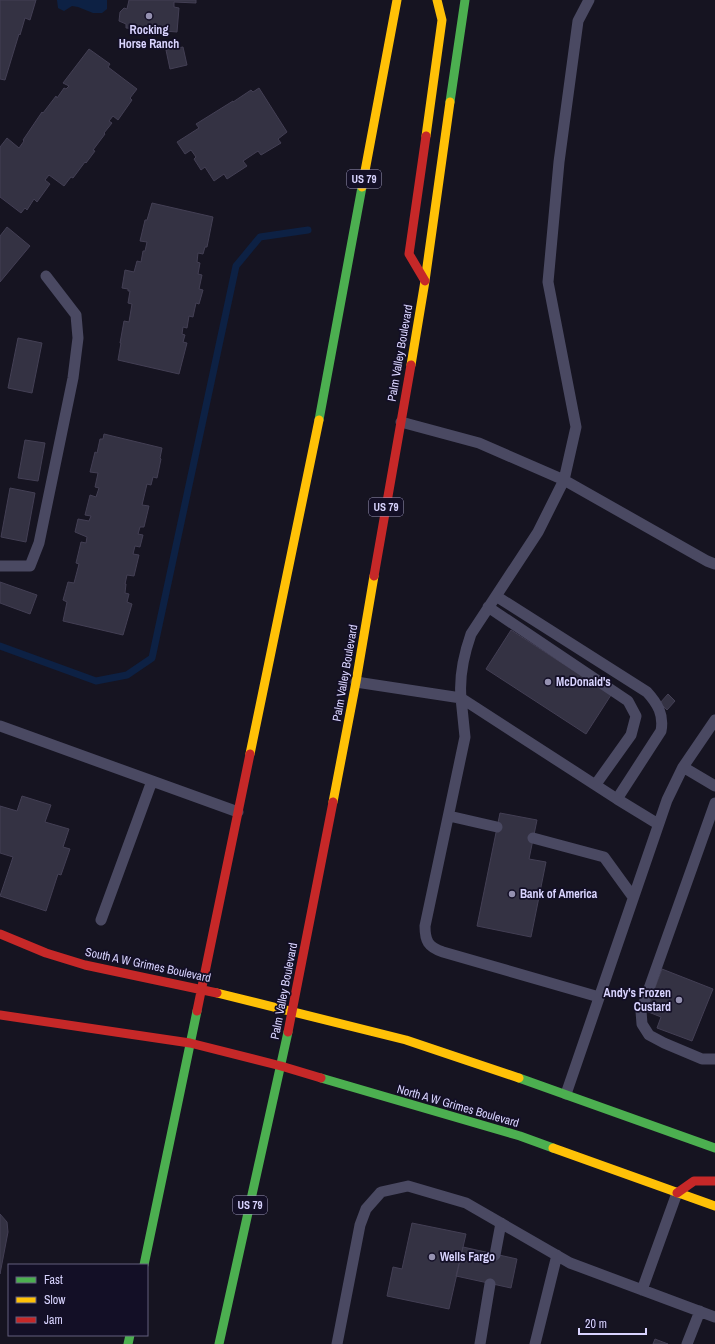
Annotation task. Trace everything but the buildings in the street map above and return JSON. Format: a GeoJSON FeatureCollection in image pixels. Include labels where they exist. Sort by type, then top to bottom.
{"type":"FeatureCollection","features":[{"type":"Feature","properties":{"kind":"main road","name":"US 79"},"geometry":{"type":"LineString","coordinates":[[144,1264],[312,456],[397,0]]}},
{"type":"Feature","properties":{"kind":"main road"},"geometry":{"type":"LineString","coordinates":[[425,281],[409,254],[442,20],[437,0]]}},
{"type":"Feature","properties":{"kind":"main road","name":"Palm Valley Boulevard"},"geometry":{"type":"LineString","coordinates":[[219,1344],[293,1012],[356,682],[425,281],[465,0]]}},
{"type":"Feature","properties":{"kind":"main road","name":"South A W Grimes Boulevard"},"geometry":{"type":"LineString","coordinates":[[0,934],[46,953],[85,965],[201,989],[293,1012]]}},
{"type":"Feature","properties":{"kind":"main road"},"geometry":{"type":"LineString","coordinates":[[293,1012],[406,1040],[566,1094],[715,1148]]}},
{"type":"Feature","properties":{"kind":"main road"},"geometry":{"type":"LineString","coordinates":[[0,1015],[190,1043]]}},
{"type":"Feature","properties":{"kind":"main road","name":"North A W Grimes Boulevard"},"geometry":{"type":"LineString","coordinates":[[190,1043],[281,1066],[520,1136],[715,1206]]}},
{"type":"Feature","properties":{"kind":"main road"},"geometry":{"type":"LineString","coordinates":[[677,1193],[694,1181],[715,1181]]}},
{"type":"Feature","properties":{"kind":"lane"},"geometry":{"type":"LineString","coordinates":[[589,0],[578,21],[559,162],[548,282],[576,427],[564,480],[538,532],[471,634],[467,646],[461,674],[461,698],[465,737],[425,926],[425,937],[428,944],[443,952],[599,997]]}},
{"type":"Feature","properties":{"kind":"lane"},"geometry":{"type":"LineString","coordinates":[[0,566],[30,566],[36,551],[39,543],[73,378],[78,338],[76,315],[46,276]]}},
{"type":"Feature","properties":{"kind":"lane"},"geometry":{"type":"LineString","coordinates":[[401,422],[479,443],[564,480],[706,561],[715,564]]}},
{"type":"Feature","properties":{"kind":"lane"},"geometry":{"type":"LineString","coordinates":[[496,596],[647,692],[658,705],[662,723],[661,731],[617,799]]}},
{"type":"Feature","properties":{"kind":"lane"},"geometry":{"type":"LineString","coordinates":[[488,607],[628,701],[636,716],[631,735],[596,784]]}},
{"type":"Feature","properties":{"kind":"lane"},"geometry":{"type":"LineString","coordinates":[[356,682],[461,698],[658,824]]}},
{"type":"Feature","properties":{"kind":"lane"},"geometry":{"type":"LineString","coordinates":[[566,1094],[667,800],[683,767],[715,720]]}},
{"type":"Feature","properties":{"kind":"lane"},"geometry":{"type":"LineString","coordinates":[[0,726],[238,812]]}},
{"type":"Feature","properties":{"kind":"lane"},"geometry":{"type":"LineString","coordinates":[[683,767],[715,786]]}},
{"type":"Feature","properties":{"kind":"lane"},"geometry":{"type":"LineString","coordinates":[[102,920],[152,781]]}},
{"type":"Feature","properties":{"kind":"lane"},"geometry":{"type":"LineString","coordinates":[[715,803],[641,1011],[642,1024],[649,1035],[702,1059],[715,1060]]}},
{"type":"Feature","properties":{"kind":"lane"},"geometry":{"type":"LineString","coordinates":[[449,816],[497,828]]}},
{"type":"Feature","properties":{"kind":"lane"},"geometry":{"type":"LineString","coordinates":[[533,838],[604,857],[634,897]]}},
{"type":"Feature","properties":{"kind":"lane"},"geometry":{"type":"LineString","coordinates":[[337,1344],[360,1225],[366,1209],[381,1192],[408,1186],[466,1203],[570,1262],[715,1317]]}},
{"type":"Feature","properties":{"kind":"lane"},"geometry":{"type":"LineString","coordinates":[[642,1290],[677,1193]]}},
{"type":"Feature","properties":{"kind":"lane"},"geometry":{"type":"LineString","coordinates":[[495,1255],[501,1223]]}},
{"type":"Feature","properties":{"kind":"lane"},"geometry":{"type":"LineString","coordinates":[[535,1344],[557,1255]]}},
{"type":"Feature","properties":{"kind":"lane"},"geometry":{"type":"LineString","coordinates":[[480,1344],[490,1284]]}},
{"type":"Feature","properties":{"kind":"lane"},"geometry":{"type":"LineString","coordinates":[[687,1344],[700,1311]]}},
{"type":"Feature","properties":{"kind":"water"},"geometry":{"type":"Polygon","coordinates":[[[57,0],[107,0],[107,9],[102,13],[93,13],[72,6],[64,11],[58,8],[57,0]]]}},
{"type":"Feature","properties":{"kind":"waterway"},"geometry":{"type":"LineString","coordinates":[[0,646],[96,681],[127,675],[152,658],[236,266],[260,237],[308,230]]}},
{"type":"Feature","properties":{"kind":"traffic: fast"},"geometry":{"type":"LineString","coordinates":[[450,102],[465,0]]}},
{"type":"Feature","properties":{"kind":"traffic: fast"},"geometry":{"type":"LineString","coordinates":[[319,420],[362,187]]}},
{"type":"Feature","properties":{"kind":"traffic: fast"},"geometry":{"type":"LineString","coordinates":[[144,1264],[197,1011]]}},
{"type":"Feature","properties":{"kind":"traffic: fast"},"geometry":{"type":"LineString","coordinates":[[219,1344],[288,1032]]}},
{"type":"Feature","properties":{"kind":"traffic: fast"},"geometry":{"type":"LineString","coordinates":[[321,1078],[520,1136],[553,1148]]}},
{"type":"Feature","properties":{"kind":"traffic: fast"},"geometry":{"type":"LineString","coordinates":[[519,1078],[715,1148]]}},
{"type":"Feature","properties":{"kind":"traffic: fast"},"geometry":{"type":"LineString","coordinates":[[128,1344],[130,1336]]}},
{"type":"Feature","properties":{"kind":"traffic: slow"},"geometry":{"type":"LineString","coordinates":[[362,187],[397,0]]}},
{"type":"Feature","properties":{"kind":"traffic: slow"},"geometry":{"type":"LineString","coordinates":[[426,136],[442,20],[437,0]]}},
{"type":"Feature","properties":{"kind":"traffic: slow"},"geometry":{"type":"LineString","coordinates":[[411,365],[425,281],[450,102]]}},
{"type":"Feature","properties":{"kind":"traffic: slow"},"geometry":{"type":"LineString","coordinates":[[250,754],[319,420]]}},
{"type":"Feature","properties":{"kind":"traffic: slow"},"geometry":{"type":"LineString","coordinates":[[333,802],[356,682],[374,576]]}},
{"type":"Feature","properties":{"kind":"traffic: slow"},"geometry":{"type":"LineString","coordinates":[[217,993],[406,1040],[519,1078]]}},
{"type":"Feature","properties":{"kind":"traffic: slow"},"geometry":{"type":"LineString","coordinates":[[553,1148],[715,1206]]}},
{"type":"Feature","properties":{"kind":"traffic: jam"},"geometry":{"type":"LineString","coordinates":[[425,281],[409,254],[426,136]]}},
{"type":"Feature","properties":{"kind":"traffic: jam"},"geometry":{"type":"LineString","coordinates":[[374,576],[411,365]]}},
{"type":"Feature","properties":{"kind":"traffic: jam"},"geometry":{"type":"LineString","coordinates":[[197,1011],[250,754]]}},
{"type":"Feature","properties":{"kind":"traffic: jam"},"geometry":{"type":"LineString","coordinates":[[288,1032],[333,802]]}},
{"type":"Feature","properties":{"kind":"traffic: jam"},"geometry":{"type":"LineString","coordinates":[[0,934],[46,953],[85,965],[217,993]]}},
{"type":"Feature","properties":{"kind":"traffic: jam"},"geometry":{"type":"LineString","coordinates":[[0,1015],[190,1043],[281,1066],[321,1078]]}},
{"type":"Feature","properties":{"kind":"traffic: jam"},"geometry":{"type":"LineString","coordinates":[[677,1193],[694,1181],[715,1181]]}},
{"type":"Feature","properties":{"kind":"place","name":"Rocking Horse Ranch"},"geometry":{"type":"Point","coordinates":[149,16]}},
{"type":"Feature","properties":{"kind":"place","name":"McDonald's"},"geometry":{"type":"Point","coordinates":[548,682]}},
{"type":"Feature","properties":{"kind":"place","name":"Bank of America"},"geometry":{"type":"Point","coordinates":[512,894]}},
{"type":"Feature","properties":{"kind":"place","name":"Andy's Frozen Custard"},"geometry":{"type":"Point","coordinates":[679,1000]}},
{"type":"Feature","properties":{"kind":"place","name":"Wells Fargo"},"geometry":{"type":"Point","coordinates":[432,1257]}}]}
